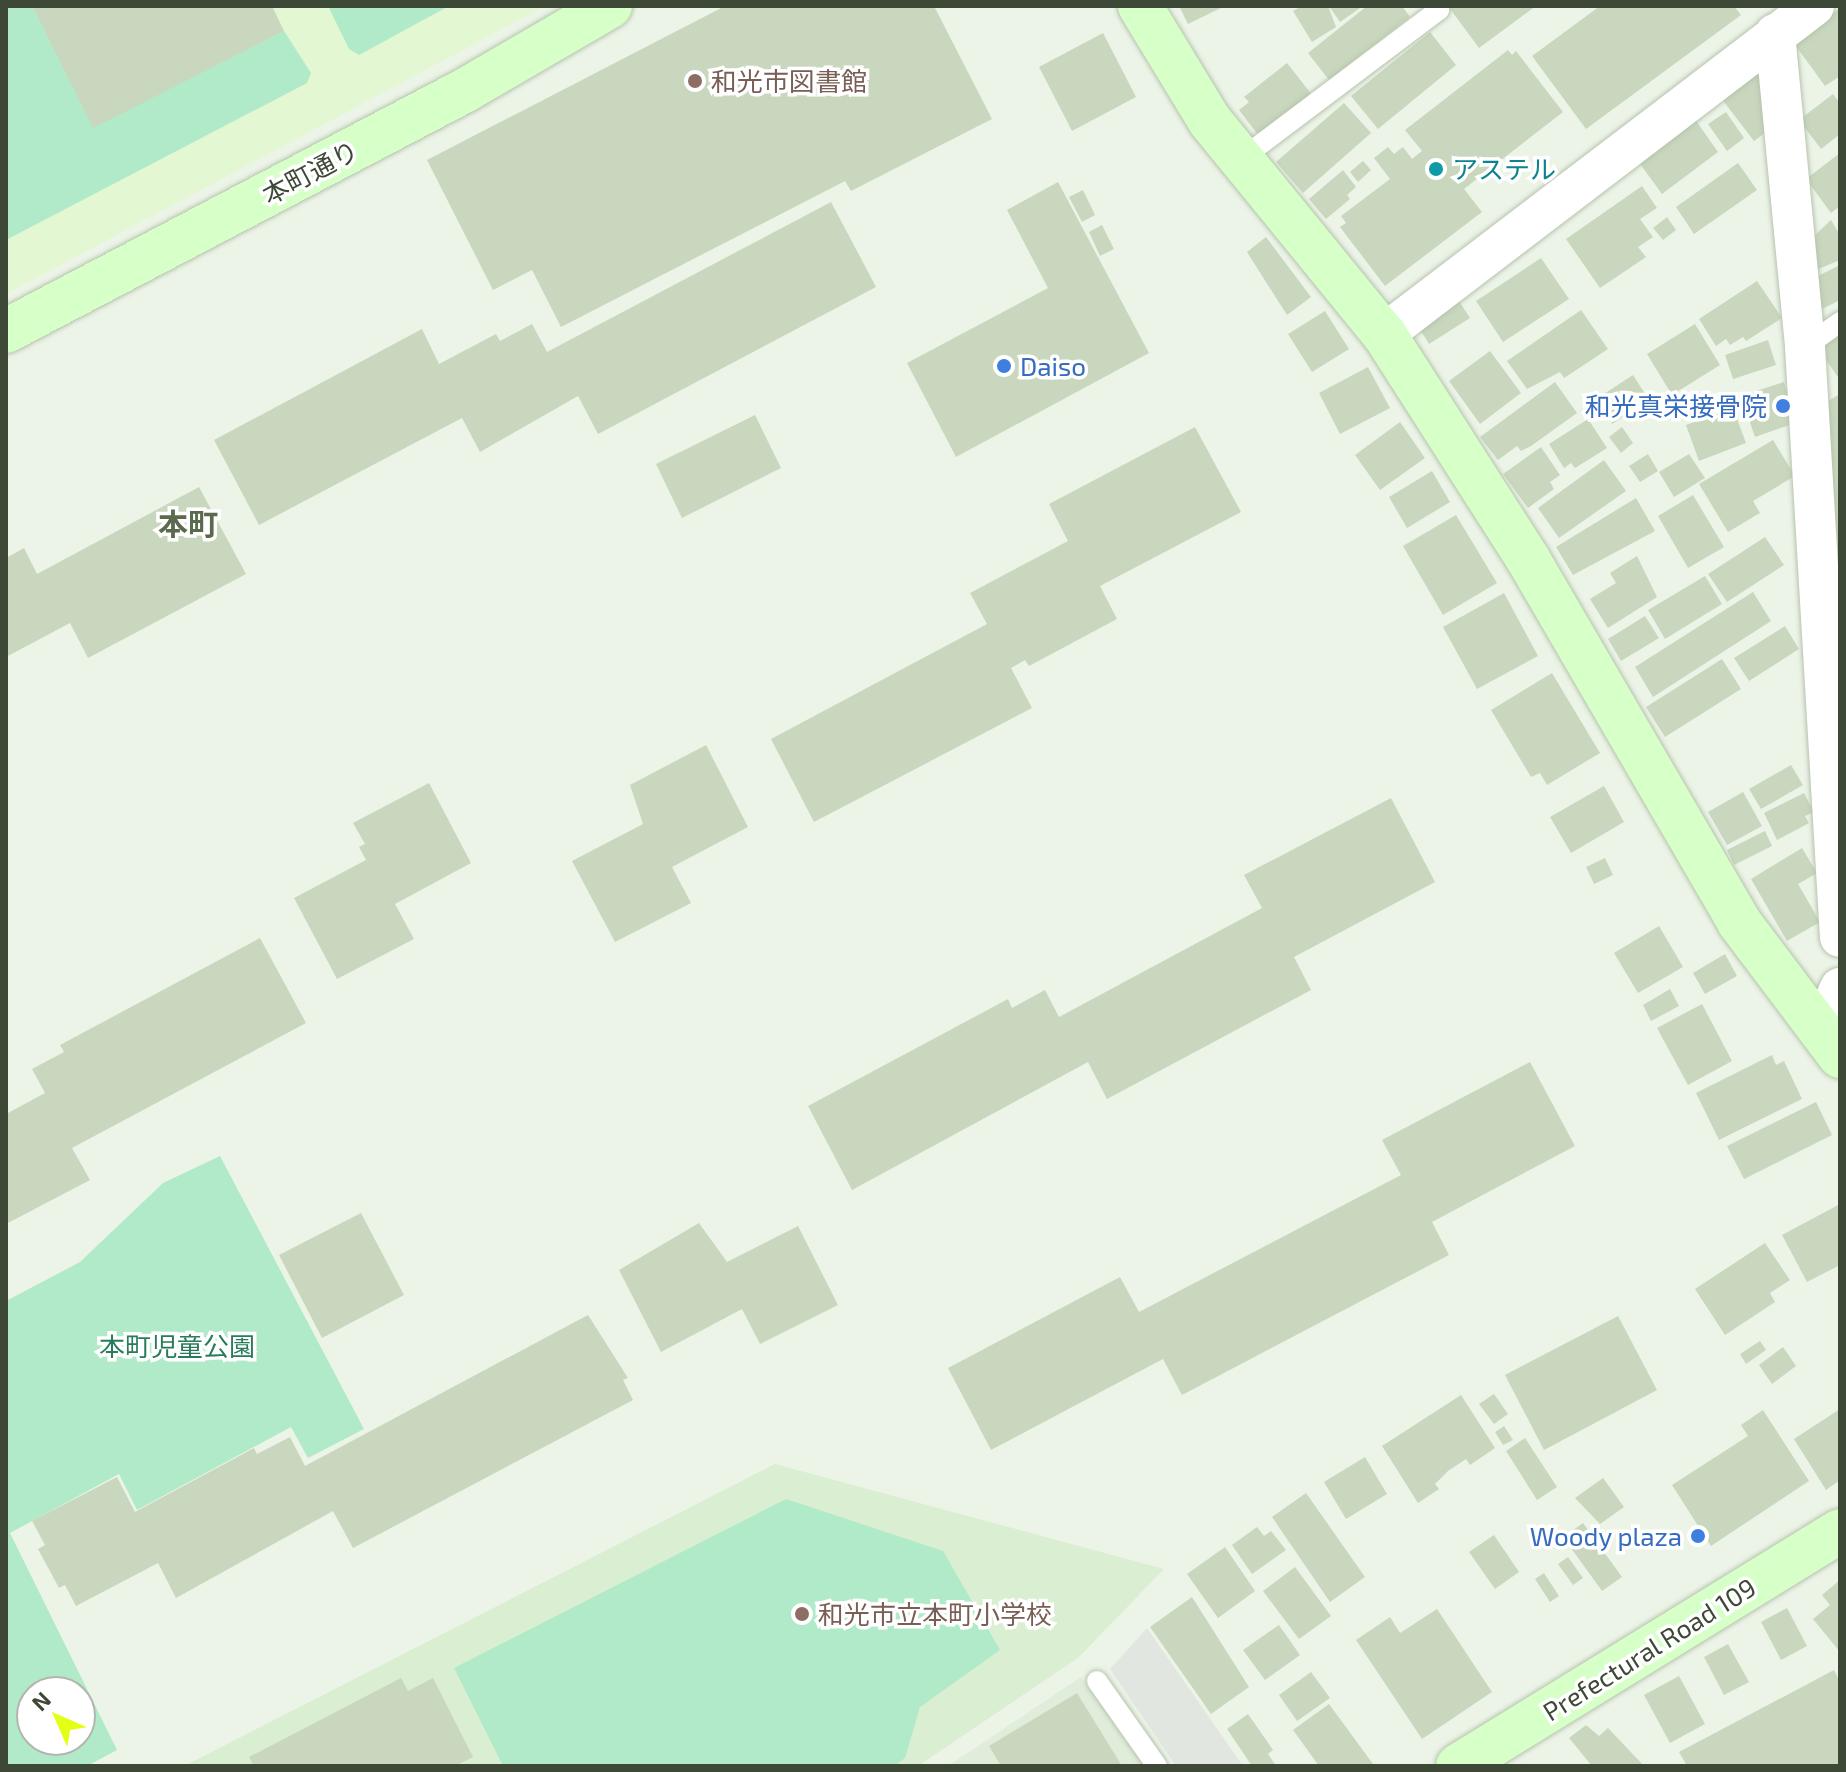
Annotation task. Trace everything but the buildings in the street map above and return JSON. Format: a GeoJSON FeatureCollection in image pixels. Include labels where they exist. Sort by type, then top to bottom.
{"type":"FeatureCollection","features":[{"type":"Feature","properties":{"kind":"street","name":"本町通り"},"geometry":{"type":"LineString","coordinates":[[6,331],[464,91],[610,6]]}},
{"type":"Feature","properties":{"kind":"street"},"geometry":{"type":"LineString","coordinates":[[1140,6],[1190,94],[1384,334],[1528,559],[1739,922],[1831,1042]]}},
{"type":"Feature","properties":{"kind":"street"},"geometry":{"type":"LineString","coordinates":[[1384,334],[1814,6]]}},
{"type":"Feature","properties":{"kind":"street"},"geometry":{"type":"LineString","coordinates":[[1775,34],[1805,347],[1840,936]]}},
{"type":"Feature","properties":{"kind":"street"},"geometry":{"type":"LineString","coordinates":[[1831,1042],[1840,988]]}},
{"type":"Feature","properties":{"kind":"street","name":"Prefectural Road 109"},"geometry":{"type":"LineString","coordinates":[[1458,1766],[1840,1531]]}},
{"type":"Feature","properties":{"kind":"lane"},"geometry":{"type":"LineString","coordinates":[[1241,159],[1439,10],[1436,6]]}},
{"type":"Feature","properties":{"kind":"lane"},"geometry":{"type":"LineString","coordinates":[[1805,347],[1840,322]]}},
{"type":"Feature","properties":{"kind":"lane"},"geometry":{"type":"LineString","coordinates":[[1097,1681],[1157,1766]]}},
{"type":"Feature","properties":{"kind":"shaded area"},"geometry":{"type":"Polygon","coordinates":[[[6,6],[545,6],[6,294],[6,6]]]}},
{"type":"Feature","properties":{"kind":"shaded area","name":"和光市立本町小学校"},"geometry":{"type":"Polygon","coordinates":[[[775,1464],[1164,1569],[1078,1658],[918,1766],[184,1766],[775,1464]]]}},
{"type":"Feature","properties":{"kind":"shaded area"},"geometry":{"type":"Polygon","coordinates":[[[1147,1628],[1243,1766],[1176,1766],[1110,1669],[1147,1628]]]}},
{"type":"Feature","properties":{"kind":"shaded area"},"geometry":{"type":"Polygon","coordinates":[[[1081,1677],[1144,1766],[948,1766],[1081,1677]]]}},
{"type":"Feature","properties":{"kind":"green space"},"geometry":{"type":"Polygon","coordinates":[[[6,6],[32,6],[93,127],[284,31],[311,73],[307,83],[6,240],[6,6]]]}},
{"type":"Feature","properties":{"kind":"green space"},"geometry":{"type":"Polygon","coordinates":[[[328,6],[449,6],[359,55],[349,49],[328,6]]]}},
{"type":"Feature","properties":{"kind":"green space","name":"本町児童公園"},"geometry":{"type":"Polygon","coordinates":[[[220,1156],[364,1429],[308,1458],[291,1427],[137,1510],[119,1474],[10,1533],[81,1676],[16,1676],[16,1756],[96,1756],[96,1707],[117,1750],[87,1766],[6,1766],[6,1301],[80,1262],[163,1183],[220,1156]]]}},
{"type":"Feature","properties":{"kind":"green space"},"geometry":{"type":"Polygon","coordinates":[[[786,1499],[943,1551],[1000,1650],[920,1707],[905,1758],[894,1766],[503,1766],[454,1668],[786,1499]]]}},
{"type":"Feature","properties":{"kind":"place","name":"和光市図書館"},"geometry":{"type":"Point","coordinates":[695,81]}},
{"type":"Feature","properties":{"kind":"place","name":"アステル"},"geometry":{"type":"Point","coordinates":[1436,169]}},
{"type":"Feature","properties":{"kind":"place","name":"Daiso"},"geometry":{"type":"Point","coordinates":[1004,366]}},
{"type":"Feature","properties":{"kind":"place","name":"和光真栄接骨院"},"geometry":{"type":"Point","coordinates":[1783,406]}},
{"type":"Feature","properties":{"kind":"place","name":"Woody plaza"},"geometry":{"type":"Point","coordinates":[1698,1536]}},
{"type":"Feature","properties":{"kind":"place","name":"和光市立本町小学校"},"geometry":{"type":"Point","coordinates":[802,1614]}},
{"type":"Feature","properties":{"kind":"district","name":"本町"},"geometry":{"type":"Point","coordinates":[188,523]}}]}
